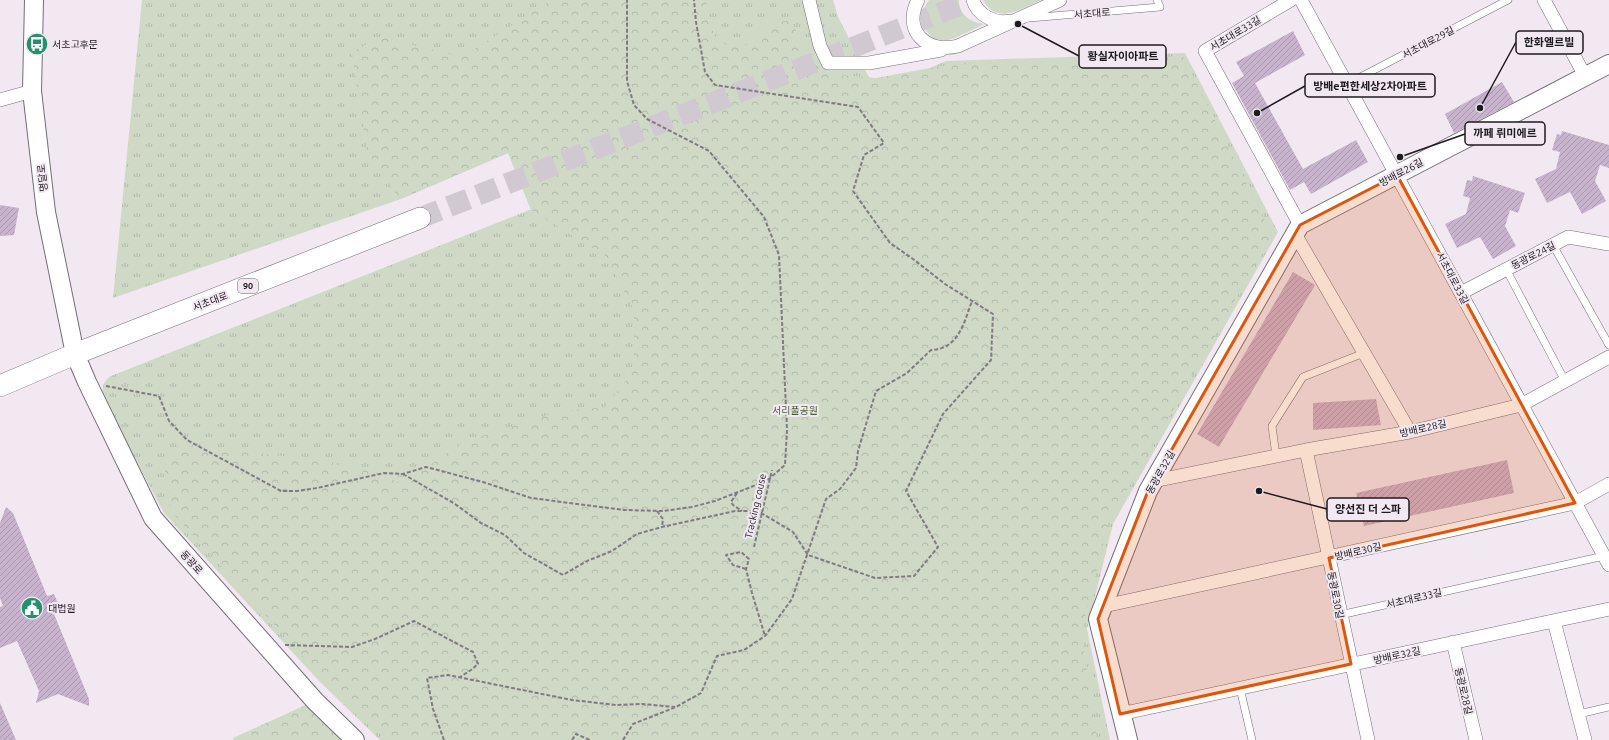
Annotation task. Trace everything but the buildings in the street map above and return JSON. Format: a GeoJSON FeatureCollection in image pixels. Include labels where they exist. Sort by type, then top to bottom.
{"type":"FeatureCollection","features":[{"type":"Feature","properties":{"kind":"main road","name":"서초대로"},"geometry":{"type":"LineString","coordinates":[[0,386],[75,354],[420,218]]}},
{"type":"Feature","properties":{"kind":"street","name":"명달로"},"geometry":{"type":"LineString","coordinates":[[34,0],[32,91],[46,212],[75,354]]}},
{"type":"Feature","properties":{"kind":"street","name":"서초대로"},"geometry":{"type":"LineString","coordinates":[[809,0],[820,46],[828,63],[869,63],[949,49],[1060,0]]}},
{"type":"Feature","properties":{"kind":"street"},"geometry":{"type":"LineString","coordinates":[[918,0],[914,10],[913,20],[921,39],[929,45],[949,49]]}},
{"type":"Feature","properties":{"kind":"street","name":"서초대로"},"geometry":{"type":"LineString","coordinates":[[973,0],[980,12],[997,22],[1007,22],[1017,19]]}},
{"type":"Feature","properties":{"kind":"street","name":"서초대로33길"},"geometry":{"type":"LineString","coordinates":[[1291,0],[1205,51],[1297,230]]}},
{"type":"Feature","properties":{"kind":"street","name":"서초대로33길"},"geometry":{"type":"LineString","coordinates":[[1301,0],[1607,560]]}},
{"type":"Feature","properties":{"kind":"street"},"geometry":{"type":"LineString","coordinates":[[1544,0],[1585,76]]}},
{"type":"Feature","properties":{"kind":"street","name":"방배로26길"},"geometry":{"type":"LineString","coordinates":[[1297,230],[1397,174],[1609,64]]}},
{"type":"Feature","properties":{"kind":"street"},"geometry":{"type":"LineString","coordinates":[[0,100],[32,91]]}},
{"type":"Feature","properties":{"kind":"street"},"geometry":{"type":"LineString","coordinates":[[1297,230],[1364,353],[1410,432]]}},
{"type":"Feature","properties":{"kind":"street","name":"동광로32길"},"geometry":{"type":"LineString","coordinates":[[1128,740],[1120,714],[1098,620],[1148,491],[1297,230]]}},
{"type":"Feature","properties":{"kind":"street","name":"동광로24길"},"geometry":{"type":"LineString","coordinates":[[1461,292],[1568,237],[1609,244]]}},
{"type":"Feature","properties":{"kind":"street","name":"동광로"},"geometry":{"type":"LineString","coordinates":[[75,354],[153,518],[314,701],[355,740]]}},
{"type":"Feature","properties":{"kind":"street","name":"방배로28길"},"geometry":{"type":"LineString","coordinates":[[1154,481],[1306,450],[1410,432],[1521,405],[1609,357]]}},
{"type":"Feature","properties":{"kind":"street","name":"동광로30길"},"geometry":{"type":"LineString","coordinates":[[1306,450],[1340,615],[1368,740]]}},
{"type":"Feature","properties":{"kind":"street","name":"방배로30길"},"geometry":{"type":"LineString","coordinates":[[1104,606],[1575,503],[1609,484]]}},
{"type":"Feature","properties":{"kind":"street","name":"방배로32길"},"geometry":{"type":"LineString","coordinates":[[1120,714],[1609,609]]}},
{"type":"Feature","properties":{"kind":"street"},"geometry":{"type":"LineString","coordinates":[[1554,621],[1585,740]]}},
{"type":"Feature","properties":{"kind":"street","name":"동광로28길"},"geometry":{"type":"LineString","coordinates":[[1453,642],[1476,740]]}},
{"type":"Feature","properties":{"kind":"lane","name":"서초대로"},"geometry":{"type":"LineString","coordinates":[[1017,19],[1160,7],[1157,0]]}},
{"type":"Feature","properties":{"kind":"lane","name":"서초대로29길"},"geometry":{"type":"LineString","coordinates":[[1348,84],[1508,0]]}},
{"type":"Feature","properties":{"kind":"lane"},"geometry":{"type":"LineString","coordinates":[[1553,245],[1609,345]]}},
{"type":"Feature","properties":{"kind":"lane"},"geometry":{"type":"LineString","coordinates":[[1506,269],[1565,381]]}},
{"type":"Feature","properties":{"kind":"lane"},"geometry":{"type":"LineString","coordinates":[[1276,456],[1272,426],[1303,378],[1364,353]]}},
{"type":"Feature","properties":{"kind":"lane","name":"서초대로33길"},"geometry":{"type":"LineString","coordinates":[[1340,615],[1607,560]]}},
{"type":"Feature","properties":{"kind":"lane"},"geometry":{"type":"LineString","coordinates":[[1240,688],[1252,740]]}},
{"type":"Feature","properties":{"kind":"lane"},"geometry":{"type":"LineString","coordinates":[[1579,714],[1609,707]]}},
{"type":"Feature","properties":{"kind":"path"},"geometry":{"type":"LineString","coordinates":[[87,382],[159,396],[170,421],[187,440],[281,491],[310,489],[384,473],[402,474],[426,467],[483,482],[531,498],[624,510],[657,511],[692,507],[715,501],[769,479],[785,465],[787,430],[779,255],[764,217],[709,151],[647,119],[634,105],[627,81],[627,0]]}},
{"type":"Feature","properties":{"kind":"path"},"geometry":{"type":"LineString","coordinates":[[402,474],[455,504],[482,523],[505,535],[524,553],[563,575],[587,561],[612,551],[637,534],[662,526],[735,511],[758,511],[793,532],[808,555],[875,578],[914,576],[938,547],[906,491],[943,414],[991,360],[993,314],[945,284],[890,243],[853,190],[864,155],[884,143],[858,107],[715,85],[705,72],[696,22],[694,0]]}},
{"type":"Feature","properties":{"kind":"path"},"geometry":{"type":"LineString","coordinates":[[623,740],[633,724],[676,707],[701,692],[717,656],[744,650],[765,636],[792,599],[826,499],[840,489],[856,468],[858,451],[876,391],[907,373],[931,350],[941,349],[960,335],[972,301]]}},
{"type":"Feature","properties":{"kind":"path","name":"Tracking couse"},"geometry":{"type":"LineString","coordinates":[[754,547],[772,470]]}},
{"type":"Feature","properties":{"kind":"path"},"geometry":{"type":"LineString","coordinates":[[737,493],[731,502],[733,505],[744,511]]}},
{"type":"Feature","properties":{"kind":"path"},"geometry":{"type":"LineString","coordinates":[[657,511],[663,519],[662,526]]}},
{"type":"Feature","properties":{"kind":"path"},"geometry":{"type":"LineString","coordinates":[[746,569],[733,565],[726,555],[741,552],[749,559],[746,569],[765,636]]}},
{"type":"Feature","properties":{"kind":"path"},"geometry":{"type":"LineString","coordinates":[[264,643],[302,646],[321,645],[352,647],[414,622],[473,652],[478,664],[460,677]]}},
{"type":"Feature","properties":{"kind":"path"},"geometry":{"type":"LineString","coordinates":[[444,740],[432,709],[427,678],[448,675],[512,686],[572,700],[616,705],[642,704],[676,707]]}},
{"type":"Feature","properties":{"kind":"path"},"geometry":{"type":"LineString","coordinates":[[572,740],[576,734],[590,740]]}},
{"type":"Feature","properties":{"kind":"highlighted area"},"geometry":{"type":"Polygon","coordinates":[[[1397,175],[1575,503],[1329,558],[1351,664],[1120,714],[1098,619],[1148,491],[1300,225],[1397,175]]]}},
{"type":"Feature","properties":{"kind":"green space","name":"서리풀공원"},"geometry":{"type":"Polygon","coordinates":[[[142,0],[833,0],[838,17],[876,91],[946,61],[1185,53],[1278,232],[1113,524],[1087,629],[1110,740],[380,740],[320,682],[164,513],[104,400],[103,386],[111,376],[532,209],[508,153],[401,199],[113,298],[142,0]]]}},
{"type":"Feature","properties":{"kind":"green space","name":"서리풀공원"},"geometry":{"type":"Polygon","coordinates":[[[552,0],[706,0],[708,22],[719,43],[744,47],[772,21],[791,21],[804,47],[822,65],[840,75],[876,78],[947,65],[1183,56],[1272,235],[1108,524],[1081,633],[1097,740],[387,740],[321,676],[171,511],[164,465],[180,443],[352,465],[403,484],[463,442],[557,412],[605,407],[634,371],[634,310],[606,256],[531,210],[508,153],[400,199],[367,152],[352,52],[380,37],[462,57],[552,0]]]}},
{"type":"Feature","properties":{"kind":"green space"},"geometry":{"type":"Polygon","coordinates":[[[929,0],[959,0],[961,10],[967,17],[975,22],[985,24],[960,36],[947,40],[939,40],[928,33],[924,27],[923,13],[929,0]]]}},
{"type":"Feature","properties":{"kind":"green space"},"geometry":{"type":"Polygon","coordinates":[[[983,0],[1042,0],[1010,13],[1003,14],[995,12],[989,8],[983,0]]]}},
{"type":"Feature","properties":{"kind":"green space"},"geometry":{"type":"Polygon","coordinates":[[[308,704],[342,740],[234,740],[233,738],[308,704]]]}},
{"type":"Feature","properties":{"kind":"tunnel"},"geometry":{"type":"LineString","coordinates":[[420,218],[973,0]]}},
{"type":"Feature","properties":{"kind":"place","name":"황실자이아파트"},"geometry":{"type":"Point","coordinates":[1018,24]}},
{"type":"Feature","properties":{"kind":"place","name":"서초고후문"},"geometry":{"type":"Point","coordinates":[37,44]}},
{"type":"Feature","properties":{"kind":"place","name":"한화엘르빌"},"geometry":{"type":"Point","coordinates":[1480,108]}},
{"type":"Feature","properties":{"kind":"place","name":"방배e편한세상2차아파트"},"geometry":{"type":"Point","coordinates":[1257,113]}},
{"type":"Feature","properties":{"kind":"place","name":"까페 뤼미에르"},"geometry":{"type":"Point","coordinates":[1400,157]}},
{"type":"Feature","properties":{"kind":"place","name":"양선진 더 스파"},"geometry":{"type":"Point","coordinates":[1259,491]}},
{"type":"Feature","properties":{"kind":"place","name":"대법원"},"geometry":{"type":"Point","coordinates":[32,608]}}]}
